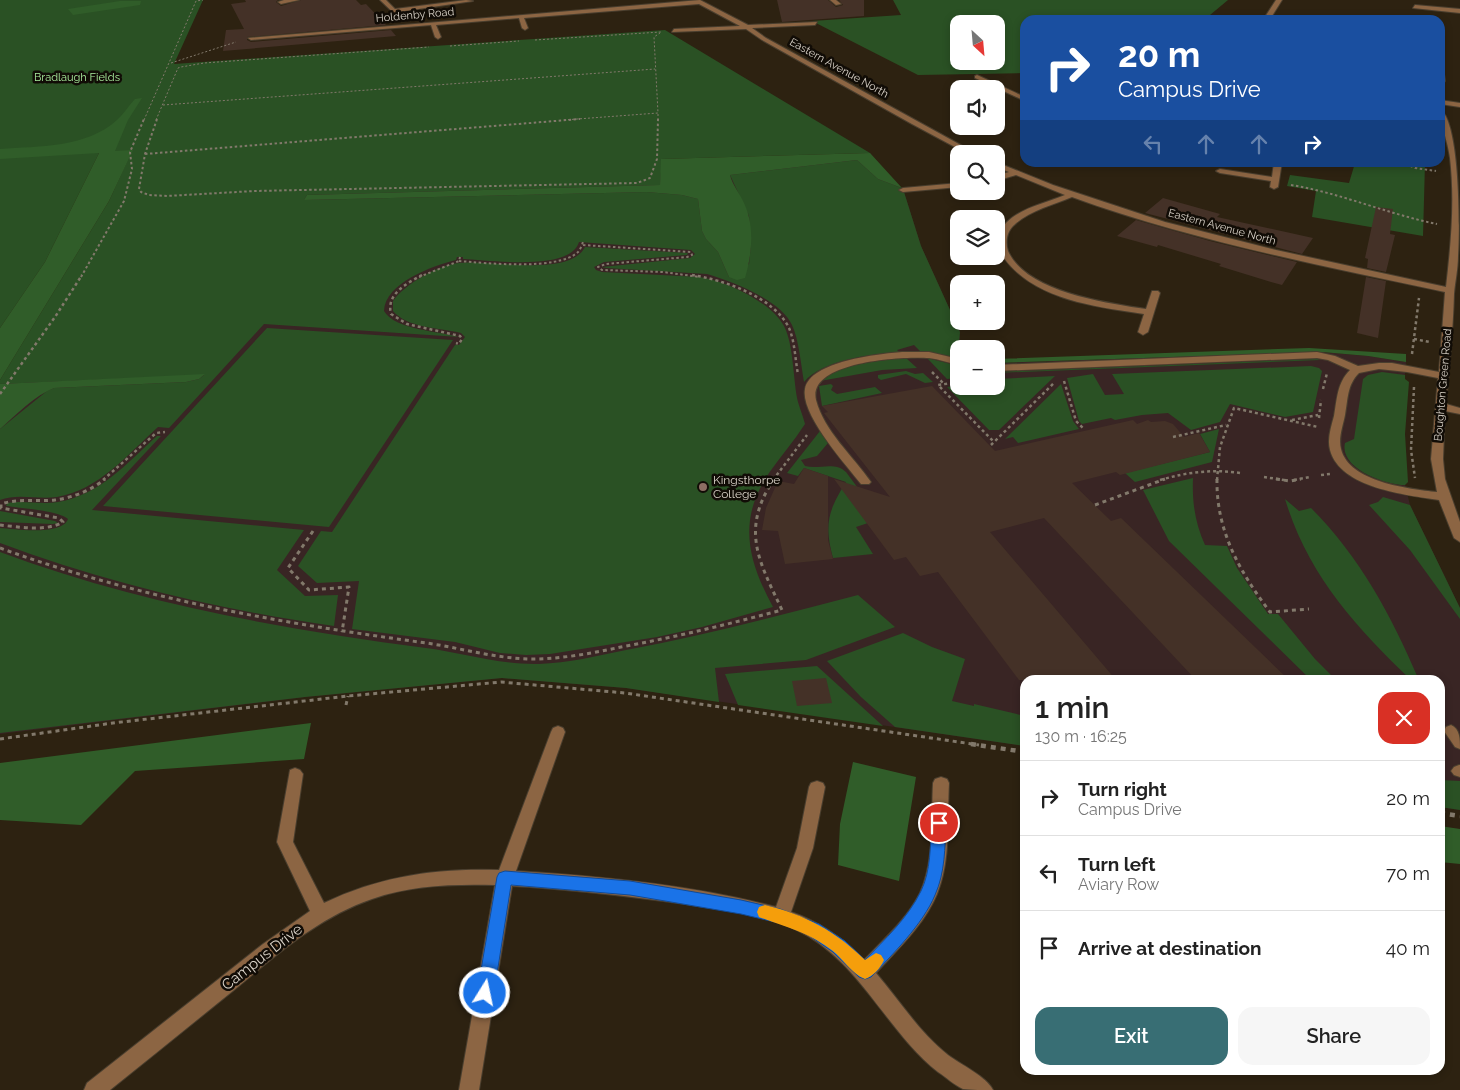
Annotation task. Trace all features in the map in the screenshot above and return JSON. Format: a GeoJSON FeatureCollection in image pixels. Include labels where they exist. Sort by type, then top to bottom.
{"type":"FeatureCollection","features":[{"type":"Feature","properties":{"kind":"street"},"geometry":{"type":"LineString","coordinates":[[281,2],[296,0]]}},
{"type":"Feature","properties":{"kind":"street"},"geometry":{"type":"LineString","coordinates":[[383,0],[395,11],[406,26]]}},
{"type":"Feature","properties":{"kind":"street"},"geometry":{"type":"LineString","coordinates":[[1269,15],[1279,0]]}},
{"type":"Feature","properties":{"kind":"street"},"geometry":{"type":"LineString","coordinates":[[1411,0],[1418,14]]}},
{"type":"Feature","properties":{"kind":"street","name":"Holdenby Road"},"geometry":{"type":"LineString","coordinates":[[252,38],[520,17],[594,14],[612,9],[698,1]]}},
{"type":"Feature","properties":{"kind":"street","name":"Eastern Avenue North"},"geometry":{"type":"LineString","coordinates":[[698,1],[957,145]]}},
{"type":"Feature","properties":{"kind":"street"},"geometry":{"type":"LineString","coordinates":[[395,11],[455,2],[470,2]]}},
{"type":"Feature","properties":{"kind":"street"},"geometry":{"type":"LineString","coordinates":[[611,2],[603,4],[612,9]]}},
{"type":"Feature","properties":{"kind":"street"},"geometry":{"type":"LineString","coordinates":[[1415,7],[1460,11]]}},
{"type":"Feature","properties":{"kind":"street"},"geometry":{"type":"LineString","coordinates":[[520,17],[525,28]]}},
{"type":"Feature","properties":{"kind":"street"},"geometry":{"type":"LineString","coordinates":[[674,31],[815,23]]}},
{"type":"Feature","properties":{"kind":"street"},"geometry":{"type":"LineString","coordinates":[[433,24],[438,37]]}},
{"type":"Feature","properties":{"kind":"street"},"geometry":{"type":"LineString","coordinates":[[977,77],[982,80]]}},
{"type":"Feature","properties":{"kind":"street"},"geometry":{"type":"LineString","coordinates":[[1005,90],[1020,97]]}},
{"type":"Feature","properties":{"kind":"street"},"geometry":{"type":"LineString","coordinates":[[1445,103],[1460,105]]}},
{"type":"Feature","properties":{"kind":"street","name":"Boughton Green Road"},"geometry":{"type":"LineString","coordinates":[[1445,120],[1452,147],[1458,222],[1453,273],[1448,290],[1450,307],[1440,406],[1437,459],[1439,479],[1444,497],[1460,538]]}},
{"type":"Feature","properties":{"kind":"street"},"geometry":{"type":"LineString","coordinates":[[1220,171],[1275,183],[1277,167]]}},
{"type":"Feature","properties":{"kind":"street","name":"Eastern Avenue North"},"geometry":{"type":"LineString","coordinates":[[1005,168],[1071,195],[1127,213],[1246,246],[1448,290]]}},
{"type":"Feature","properties":{"kind":"street"},"geometry":{"type":"LineString","coordinates":[[1005,176],[1016,173]]}},
{"type":"Feature","properties":{"kind":"street"},"geometry":{"type":"LineString","coordinates":[[903,190],[950,186]]}},
{"type":"Feature","properties":{"kind":"street"},"geometry":{"type":"LineString","coordinates":[[1071,195],[1022,216],[1010,225],[1003,236],[1002,244],[1006,257],[1024,274],[1054,290],[1094,302],[1150,312]]}},
{"type":"Feature","properties":{"kind":"street"},"geometry":{"type":"LineString","coordinates":[[1143,332],[1155,294]]}},
{"type":"Feature","properties":{"kind":"street"},"geometry":{"type":"LineString","coordinates":[[865,482],[819,420],[811,398],[810,388],[813,382],[825,372],[838,367],[893,356],[929,355],[950,360]]}},
{"type":"Feature","properties":{"kind":"street"},"geometry":{"type":"LineString","coordinates":[[1005,368],[1317,355],[1331,358],[1358,370],[1384,366],[1443,376]]}},
{"type":"Feature","properties":{"kind":"street"},"geometry":{"type":"LineString","coordinates":[[1358,370],[1346,381],[1334,439],[1337,456],[1351,470],[1373,482],[1403,491],[1444,497]]}},
{"type":"Feature","properties":{"kind":"street"},"geometry":{"type":"LineString","coordinates":[[1440,406],[1460,411]]}},
{"type":"Feature","properties":{"kind":"street"},"geometry":{"type":"LineString","coordinates":[[469,1090],[505,877],[558,732]]}},
{"type":"Feature","properties":{"kind":"street"},"geometry":{"type":"LineString","coordinates":[[295,774],[285,842],[321,915]]}},
{"type":"Feature","properties":{"kind":"street"},"geometry":{"type":"LineString","coordinates":[[865,972],[902,932],[928,894],[936,862],[941,783]]}},
{"type":"Feature","properties":{"kind":"street"},"geometry":{"type":"LineString","coordinates":[[780,916],[804,848],[817,787]]}},
{"type":"Feature","properties":{"kind":"street","name":"Campus Drive"},"geometry":{"type":"LineString","coordinates":[[94,1090],[295,929],[346,901],[380,889],[421,880],[505,877],[630,888],[741,907],[780,916],[813,929],[839,946],[865,972],[923,1045],[962,1078],[983,1090]]}},
{"type":"Feature","properties":{"kind":"path"},"geometry":{"type":"LineString","coordinates":[[0,394],[55,316],[90,261],[124,201],[132,169],[130,152],[196,1],[203,0]]}},
{"type":"Feature","properties":{"kind":"path"},"geometry":{"type":"LineString","coordinates":[[530,41],[674,31]]}},
{"type":"Feature","properties":{"kind":"path"},"geometry":{"type":"LineString","coordinates":[[431,47],[187,65],[178,68],[152,130],[145,154],[139,189],[144,194],[158,196],[254,191],[632,184],[645,181],[651,176],[657,158],[658,113],[654,37],[674,31]]}},
{"type":"Feature","properties":{"kind":"path"},"geometry":{"type":"LineString","coordinates":[[170,64],[214,48],[252,38]]}},
{"type":"Feature","properties":{"kind":"path"},"geometry":{"type":"LineString","coordinates":[[441,47],[520,41]]}},
{"type":"Feature","properties":{"kind":"path"},"geometry":{"type":"LineString","coordinates":[[163,105],[655,69]]}},
{"type":"Feature","properties":{"kind":"path"},"geometry":{"type":"LineString","coordinates":[[145,154],[658,113]]}},
{"type":"Feature","properties":{"kind":"path"},"geometry":{"type":"LineString","coordinates":[[1413,167],[1436,171]]}},
{"type":"Feature","properties":{"kind":"path"},"geometry":{"type":"LineString","coordinates":[[1275,183],[1325,191],[1421,221],[1437,224]]}},
{"type":"Feature","properties":{"kind":"path"},"geometry":{"type":"LineString","coordinates":[[456,343],[459,344],[462,339],[460,336],[407,324],[391,314],[388,306],[393,296],[411,280],[459,261],[540,264],[572,256],[580,251],[582,244],[691,252],[692,255],[687,257],[606,264],[598,267],[602,270],[702,276],[722,280],[743,290],[775,310],[788,326],[799,378]]}},
{"type":"Feature","properties":{"kind":"path"},"geometry":{"type":"LineString","coordinates":[[459,261],[460,257]]}},
{"type":"Feature","properties":{"kind":"path"},"geometry":{"type":"LineString","coordinates":[[1412,356],[1420,294]]}},
{"type":"Feature","properties":{"kind":"path"},"geometry":{"type":"LineString","coordinates":[[1414,339],[1434,343]]}},
{"type":"Feature","properties":{"kind":"path"},"geometry":{"type":"LineString","coordinates":[[930,370],[944,384]]}},
{"type":"Feature","properties":{"kind":"path"},"geometry":{"type":"LineString","coordinates":[[950,383],[938,385],[992,443],[1062,376],[1076,421],[1084,429]]}},
{"type":"Feature","properties":{"kind":"path"},"geometry":{"type":"LineString","coordinates":[[1414,383],[1411,450],[1415,481]]}},
{"type":"Feature","properties":{"kind":"path"},"geometry":{"type":"LineString","coordinates":[[1309,609],[1270,612],[1239,567],[1219,515],[1216,470],[1226,425],[1234,408],[1322,428]]}},
{"type":"Feature","properties":{"kind":"path"},"geometry":{"type":"LineString","coordinates":[[1289,421],[1318,415]]}},
{"type":"Feature","properties":{"kind":"path"},"geometry":{"type":"LineString","coordinates":[[1174,437],[1226,425]]}},
{"type":"Feature","properties":{"kind":"path"},"geometry":{"type":"LineString","coordinates":[[0,525],[50,527],[59,525],[63,522],[59,518],[1,508],[1,504],[13,500],[55,500],[84,492],[101,482],[156,433],[165,432]]}},
{"type":"Feature","properties":{"kind":"path"},"geometry":{"type":"LineString","coordinates":[[0,548],[51,566],[133,589],[225,611],[342,632],[451,646],[492,656],[536,659],[570,656],[686,635],[782,610],[763,570],[755,541],[756,522],[761,500],[775,475],[809,434]]}},
{"type":"Feature","properties":{"kind":"path"},"geometry":{"type":"LineString","coordinates":[[1094,505],[1130,489],[1192,473],[1216,470],[1240,473]]}},
{"type":"Feature","properties":{"kind":"path"},"geometry":{"type":"LineString","coordinates":[[1264,477],[1290,481],[1310,478]]}},
{"type":"Feature","properties":{"kind":"path"},"geometry":{"type":"LineString","coordinates":[[313,531],[288,568],[309,590],[349,587],[342,632]]}},
{"type":"Feature","properties":{"kind":"path"},"geometry":{"type":"LineString","coordinates":[[0,739],[113,723],[348,696],[502,682],[624,693],[1020,751]]}},
{"type":"Feature","properties":{"kind":"path"},"geometry":{"type":"LineString","coordinates":[[346,705],[348,696]]}},
{"type":"Feature","properties":{"kind":"path"},"geometry":{"type":"LineString","coordinates":[[1445,814],[1460,816]]}},
{"type":"Feature","properties":{"kind":"shaded area","name":"Kingsthorpe College"},"geometry":{"type":"Polygon","coordinates":[[[870,153],[904,192],[921,246],[950,310],[950,330],[959,330],[960,332],[960,340],[950,340],[950,395],[1005,395],[1005,363],[1322,352],[1406,362],[1400,433],[1401,468],[1410,505],[1460,608],[1460,810],[1445,808],[1445,675],[1020,675],[1020,745],[626,688],[502,678],[305,697],[0,734],[0,384],[307,195],[870,153]]]}},
{"type":"Feature","properties":{"kind":"green space","name":"Bradlaugh Fields"},"geometry":{"type":"Polygon","coordinates":[[[0,0],[203,0],[174,64],[665,30],[870,153],[662,159],[660,185],[307,195],[304,200],[647,192],[682,195],[698,199],[702,231],[706,239],[718,252],[729,277],[749,264],[751,245],[749,216],[730,175],[857,160],[878,179],[902,188],[921,246],[950,310],[950,330],[959,330],[960,332],[959,340],[950,340],[950,357],[920,351],[914,345],[897,350],[899,352],[875,354],[835,363],[812,374],[804,382],[798,345],[792,325],[777,307],[767,300],[729,281],[707,274],[602,267],[690,258],[695,254],[691,250],[579,242],[572,251],[561,257],[545,261],[509,262],[457,257],[456,260],[423,271],[401,284],[386,301],[384,311],[390,317],[407,326],[459,337],[264,324],[169,428],[158,427],[100,479],[72,493],[57,497],[14,497],[0,500],[0,429],[47,391],[54,388],[186,382],[199,379],[204,375],[0,384],[0,380],[109,201],[132,151],[99,153],[45,262],[0,328],[0,0]]]}},
{"type":"Feature","properties":{"kind":"green space"},"geometry":{"type":"Polygon","coordinates":[[[893,0],[1228,0],[1210,15],[1020,15],[1020,73],[918,75],[812,21],[901,15],[893,0]]]}},
{"type":"Feature","properties":{"kind":"green space"},"geometry":{"type":"Polygon","coordinates":[[[120,1],[141,1],[140,5],[73,15],[68,9],[120,1]]]}},
{"type":"Feature","properties":{"kind":"green space"},"geometry":{"type":"Polygon","coordinates":[[[142,98],[128,120],[115,151],[133,150],[109,201],[0,380],[0,328],[45,262],[99,153],[0,159],[0,149],[62,144],[91,136],[117,120],[135,99],[142,98]]]}},
{"type":"Feature","properties":{"kind":"green space"},"geometry":{"type":"Polygon","coordinates":[[[870,153],[902,188],[878,179],[857,160],[730,175],[747,212],[751,231],[751,250],[745,278],[737,280],[729,277],[718,252],[706,239],[702,231],[698,199],[682,195],[647,192],[304,200],[307,195],[660,185],[661,159],[870,153]]]}},
{"type":"Feature","properties":{"kind":"green space"},"geometry":{"type":"Polygon","coordinates":[[[1354,167],[1425,167],[1423,236],[1312,217],[1316,191],[1287,186],[1290,175],[1349,183],[1354,167]]]}},
{"type":"Feature","properties":{"kind":"green space"},"geometry":{"type":"Polygon","coordinates":[[[585,247],[688,253],[687,255],[604,262],[594,267],[602,272],[711,279],[735,288],[759,301],[778,317],[784,326],[792,353],[796,394],[805,424],[769,473],[759,490],[750,524],[752,557],[764,590],[773,607],[702,627],[657,637],[550,654],[500,653],[455,642],[352,629],[359,581],[317,583],[298,566],[321,531],[332,532],[455,345],[459,345],[465,337],[461,333],[415,324],[399,317],[393,311],[393,301],[405,288],[423,276],[442,267],[472,262],[546,265],[563,262],[576,256],[585,247]]]}},
{"type":"Feature","properties":{"kind":"green space"},"geometry":{"type":"Polygon","coordinates":[[[267,328],[453,340],[329,527],[103,506],[267,328]]]}},
{"type":"Feature","properties":{"kind":"green space"},"geometry":{"type":"Polygon","coordinates":[[[1309,348],[1406,354],[1406,362],[1322,352],[1005,363],[1005,359],[1309,348]]]}},
{"type":"Feature","properties":{"kind":"green space"},"geometry":{"type":"Polygon","coordinates":[[[906,358],[917,368],[882,370],[820,381],[828,375],[849,367],[906,358]]]}},
{"type":"Feature","properties":{"kind":"green space"},"geometry":{"type":"Polygon","coordinates":[[[927,358],[950,364],[950,379],[947,379],[927,358]]]}},
{"type":"Feature","properties":{"kind":"green space"},"geometry":{"type":"Polygon","coordinates":[[[1317,359],[1320,360],[1005,373],[1317,359]]]}},
{"type":"Feature","properties":{"kind":"green space"},"geometry":{"type":"Polygon","coordinates":[[[1311,366],[1322,371],[1313,412],[1285,417],[1230,404],[1220,422],[1191,430],[1168,413],[1115,420],[1111,418],[1082,424],[1079,421],[1067,378],[1093,374],[1105,395],[1124,394],[1112,374],[1311,366]]]}},
{"type":"Feature","properties":{"kind":"green space"},"geometry":{"type":"Polygon","coordinates":[[[906,371],[915,374],[923,373],[933,382],[925,383],[906,374],[881,380],[878,378],[878,375],[906,371]]]}},
{"type":"Feature","properties":{"kind":"green space"},"geometry":{"type":"Polygon","coordinates":[[[1382,372],[1405,375],[1405,379],[1409,382],[1405,434],[1408,482],[1405,485],[1386,482],[1365,473],[1349,460],[1345,452],[1345,443],[1354,439],[1363,379],[1368,375],[1382,372]]]}},
{"type":"Feature","properties":{"kind":"green space"},"geometry":{"type":"Polygon","coordinates":[[[205,374],[199,379],[186,382],[54,388],[32,401],[0,429],[0,384],[205,374]]]}},
{"type":"Feature","properties":{"kind":"green space"},"geometry":{"type":"Polygon","coordinates":[[[1055,376],[999,430],[989,430],[955,395],[1005,395],[1005,379],[1055,376]]]}},
{"type":"Feature","properties":{"kind":"green space"},"geometry":{"type":"Polygon","coordinates":[[[831,384],[833,386],[831,390],[837,394],[875,387],[882,393],[822,406],[819,386],[831,384]]]}},
{"type":"Feature","properties":{"kind":"green space"},"geometry":{"type":"Polygon","coordinates":[[[1061,384],[1073,421],[1079,429],[1018,443],[1013,437],[1005,439],[1061,384]]]}},
{"type":"Feature","properties":{"kind":"green space"},"geometry":{"type":"Polygon","coordinates":[[[1219,429],[1212,462],[1135,482],[1125,473],[1210,452],[1200,434],[1219,429]]]}},
{"type":"Feature","properties":{"kind":"green space"},"geometry":{"type":"Polygon","coordinates":[[[820,431],[828,443],[817,456],[801,460],[805,466],[831,466],[846,472],[866,499],[868,523],[856,527],[873,554],[833,558],[828,527],[829,518],[835,501],[846,482],[804,468],[798,476],[787,473],[820,431]]]}},
{"type":"Feature","properties":{"kind":"green space"},"geometry":{"type":"Polygon","coordinates":[[[157,436],[161,436],[92,510],[304,530],[277,570],[305,596],[338,595],[334,626],[249,612],[165,594],[81,571],[0,543],[0,528],[48,530],[57,528],[68,519],[49,512],[6,506],[7,503],[58,502],[87,493],[124,467],[157,436]]]}},
{"type":"Feature","properties":{"kind":"green space"},"geometry":{"type":"Polygon","coordinates":[[[1193,478],[1195,512],[1205,545],[1227,546],[1237,568],[1268,614],[1278,614],[1315,659],[1331,675],[1306,675],[1169,541],[1143,490],[1193,478]]]}},
{"type":"Feature","properties":{"kind":"green space"},"geometry":{"type":"Polygon","coordinates":[[[1383,497],[1410,505],[1460,608],[1460,619],[1410,550],[1369,505],[1378,502],[1383,497]]]}},
{"type":"Feature","properties":{"kind":"green space"},"geometry":{"type":"Polygon","coordinates":[[[1285,499],[1299,511],[1311,508],[1345,546],[1385,609],[1417,675],[1406,675],[1353,619],[1320,575],[1295,526],[1285,499]]]}},
{"type":"Feature","properties":{"kind":"green space"},"geometry":{"type":"Polygon","coordinates":[[[0,511],[55,521],[58,523],[0,522],[0,511]]]}},
{"type":"Feature","properties":{"kind":"green space"},"geometry":{"type":"Polygon","coordinates":[[[0,552],[104,586],[210,612],[264,623],[440,650],[510,663],[539,664],[593,657],[713,632],[858,595],[895,627],[806,660],[715,668],[719,702],[626,688],[502,678],[305,697],[0,733],[0,552]]]}},
{"type":"Feature","properties":{"kind":"green space"},"geometry":{"type":"Polygon","coordinates":[[[903,633],[932,647],[965,659],[952,701],[1020,715],[1020,745],[895,727],[861,697],[827,661],[903,633]]]}},
{"type":"Feature","properties":{"kind":"green space"},"geometry":{"type":"Polygon","coordinates":[[[817,666],[883,726],[738,705],[725,674],[817,666]]]}},
{"type":"Feature","properties":{"kind":"green space"},"geometry":{"type":"Polygon","coordinates":[[[311,723],[304,759],[135,771],[81,825],[0,820],[0,763],[311,723]]]}},
{"type":"Feature","properties":{"kind":"green space"},"geometry":{"type":"Polygon","coordinates":[[[853,762],[916,777],[899,881],[838,865],[840,824],[853,762]]]}},
{"type":"Feature","properties":{"kind":"green space"},"geometry":{"type":"Polygon","coordinates":[[[1445,780],[1460,781],[1460,810],[1445,808],[1445,780]]]}},
{"type":"Feature","properties":{"kind":"green space"},"geometry":{"type":"Polygon","coordinates":[[[1445,827],[1460,829],[1460,864],[1445,862],[1445,827]]]}},
{"type":"Feature","properties":{"kind":"building"},"geometry":{"type":"Polygon","coordinates":[[[245,0],[278,0],[276,2],[281,6],[301,0],[356,0],[361,5],[366,4],[386,25],[247,37],[247,40],[251,42],[391,30],[396,36],[223,51],[226,30],[244,29],[231,4],[246,2],[245,0]]]}},
{"type":"Feature","properties":{"kind":"building"},"geometry":{"type":"Polygon","coordinates":[[[777,0],[828,0],[836,7],[843,5],[839,0],[864,0],[864,16],[782,22],[777,0]]]}},
{"type":"Feature","properties":{"kind":"building"},"geometry":{"type":"Polygon","coordinates":[[[1163,198],[1220,214],[1217,217],[1313,238],[1302,254],[1145,213],[1163,198]]]}},
{"type":"Feature","properties":{"kind":"building"},"geometry":{"type":"Polygon","coordinates":[[[1376,207],[1393,209],[1390,234],[1395,235],[1386,272],[1367,268],[1368,259],[1365,258],[1376,207]]]}},
{"type":"Feature","properties":{"kind":"building"},"geometry":{"type":"Polygon","coordinates":[[[1136,220],[1210,241],[1297,262],[1282,285],[1158,245],[1157,247],[1117,236],[1136,220]]]}},
{"type":"Feature","properties":{"kind":"building"},"geometry":{"type":"Polygon","coordinates":[[[1366,277],[1386,281],[1378,338],[1357,333],[1366,277]]]}},
{"type":"Feature","properties":{"kind":"building"},"geometry":{"type":"Polygon","coordinates":[[[932,386],[995,451],[1133,420],[1137,424],[1148,420],[1151,422],[1165,421],[1173,424],[1184,437],[1199,433],[1210,452],[1120,475],[1116,472],[1072,483],[1111,521],[1121,518],[1284,675],[1191,675],[1044,518],[990,532],[1112,675],[1020,675],[1019,680],[938,572],[920,576],[906,557],[894,560],[834,479],[890,497],[824,413],[828,412],[822,406],[932,386]]]}},
{"type":"Feature","properties":{"kind":"building"},"geometry":{"type":"Polygon","coordinates":[[[804,468],[828,476],[828,540],[833,559],[785,564],[778,531],[762,530],[766,508],[778,481],[794,484],[804,468]]]}},
{"type":"Feature","properties":{"kind":"building"},"geometry":{"type":"Polygon","coordinates":[[[826,678],[832,703],[797,706],[792,681],[826,678]]]}},
{"type":"Feature","properties":{"kind":"slow traffic"},"geometry":{"type":"LineString","coordinates":[[765,912],[813,929],[839,946],[865,972],[876,960]]}},
{"type":"Feature","properties":{"kind":"place","name":"Kingsthorpe College"},"geometry":{"type":"Point","coordinates":[703,487]}},
{"type":"Feature","properties":{"kind":"route"},"geometry":{"type":"LineString","coordinates":[[485,993],[505,877],[630,888],[741,907],[780,916],[813,929],[839,946],[865,972],[902,932],[928,894],[936,862],[939,823]]}}]}
